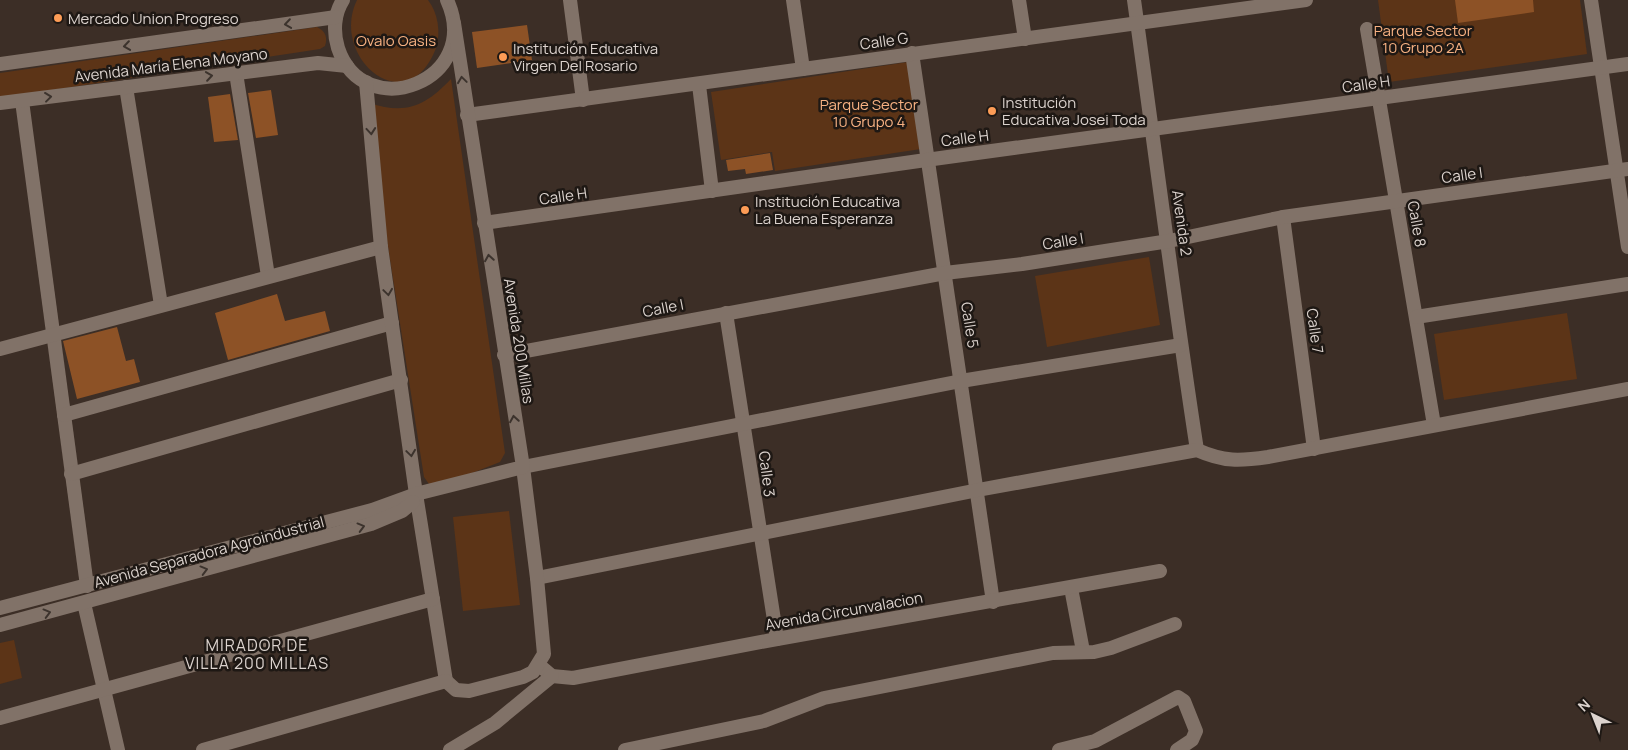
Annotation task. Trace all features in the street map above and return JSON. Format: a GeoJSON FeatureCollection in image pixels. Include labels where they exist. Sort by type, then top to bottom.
{"type":"FeatureCollection","features":[{"type":"Feature","properties":{"kind":"street"},"geometry":{"type":"LineString","coordinates":[[343,0],[336,17],[336,42],[347,66],[366,82],[391,89],[416,85],[428,79],[446,60],[451,48],[454,23],[447,0]]}},
{"type":"Feature","properties":{"kind":"street"},"geometry":{"type":"LineString","coordinates":[[570,0],[583,100]]}},
{"type":"Feature","properties":{"kind":"street"},"geometry":{"type":"LineString","coordinates":[[793,0],[803,69]]}},
{"type":"Feature","properties":{"kind":"street"},"geometry":{"type":"LineString","coordinates":[[1018,0],[1025,39]]}},
{"type":"Feature","properties":{"kind":"street","name":"Avenida 2"},"geometry":{"type":"LineString","coordinates":[[1134,0],[1169,241],[1181,345],[1198,450]]}},
{"type":"Feature","properties":{"kind":"street","name":"Calle G"},"geometry":{"type":"LineString","coordinates":[[467,115],[699,85],[912,53],[1025,39],[1251,4],[1306,0]]}},
{"type":"Feature","properties":{"kind":"street"},"geometry":{"type":"LineString","coordinates":[[1590,0],[1601,68],[1622,170],[1628,247]]}},
{"type":"Feature","properties":{"kind":"street","name":"Avenida María Elena Moyano"},"geometry":{"type":"LineString","coordinates":[[0,64],[336,17]]}},
{"type":"Feature","properties":{"kind":"street","name":"Avenida 200 Millas"},"geometry":{"type":"LineString","coordinates":[[454,23],[538,578],[544,654],[539,665]]}},
{"type":"Feature","properties":{"kind":"street","name":"Calle 8"},"geometry":{"type":"LineString","coordinates":[[1367,29],[1434,425]]}},
{"type":"Feature","properties":{"kind":"street","name":"Calle 5"},"geometry":{"type":"LineString","coordinates":[[912,53],[926,160],[962,381],[993,602]]}},
{"type":"Feature","properties":{"kind":"street","name":"Avenida María Elena Moyano"},"geometry":{"type":"LineString","coordinates":[[0,103],[318,63],[347,66]]}},
{"type":"Feature","properties":{"kind":"street","name":"Calle H"},"geometry":{"type":"LineString","coordinates":[[484,223],[926,160],[1628,64]]}},
{"type":"Feature","properties":{"kind":"street"},"geometry":{"type":"LineString","coordinates":[[236,72],[268,276]]}},
{"type":"Feature","properties":{"kind":"street"},"geometry":{"type":"LineString","coordinates":[[366,82],[381,247],[416,494],[446,682],[456,690],[469,691],[523,677],[533,672],[539,665],[552,676],[496,723],[450,750]]}},
{"type":"Feature","properties":{"kind":"street"},"geometry":{"type":"LineString","coordinates":[[699,85],[712,192]]}},
{"type":"Feature","properties":{"kind":"street"},"geometry":{"type":"LineString","coordinates":[[126,87],[161,305]]}},
{"type":"Feature","properties":{"kind":"street"},"geometry":{"type":"LineString","coordinates":[[22,101],[86,586]]}},
{"type":"Feature","properties":{"kind":"street","name":"Calle I"},"geometry":{"type":"LineString","coordinates":[[504,355],[945,273],[1022,264],[1169,241],[1283,217],[1622,170]]}},
{"type":"Feature","properties":{"kind":"street","name":"Calle 7"},"geometry":{"type":"LineString","coordinates":[[1283,217],[1314,449]]}},
{"type":"Feature","properties":{"kind":"street"},"geometry":{"type":"LineString","coordinates":[[0,349],[381,247]]}},
{"type":"Feature","properties":{"kind":"street"},"geometry":{"type":"LineString","coordinates":[[1416,317],[1628,284]]}},
{"type":"Feature","properties":{"kind":"street","name":"Calle 3"},"geometry":{"type":"LineString","coordinates":[[726,313],[776,640]]}},
{"type":"Feature","properties":{"kind":"street"},"geometry":{"type":"LineString","coordinates":[[64,415],[392,323]]}},
{"type":"Feature","properties":{"kind":"street","name":"Avenida Separadora Agroindustrial"},"geometry":{"type":"LineString","coordinates":[[0,608],[386,506],[416,494],[522,467],[744,422],[962,381],[1181,345]]}},
{"type":"Feature","properties":{"kind":"street"},"geometry":{"type":"LineString","coordinates":[[71,474],[401,380]]}},
{"type":"Feature","properties":{"kind":"street"},"geometry":{"type":"LineString","coordinates":[[538,578],[978,490],[1198,450],[1216,459],[1238,461],[1314,449],[1628,389]]}},
{"type":"Feature","properties":{"kind":"street","name":"Avenida Separadora Agroindustrial"},"geometry":{"type":"LineString","coordinates":[[0,625],[371,524],[402,511],[413,503],[416,494]]}},
{"type":"Feature","properties":{"kind":"street","name":"Avenida Circunvalacion"},"geometry":{"type":"LineString","coordinates":[[552,676],[573,678],[1160,571]]}},
{"type":"Feature","properties":{"kind":"street"},"geometry":{"type":"LineString","coordinates":[[1071,588],[1083,651]]}},
{"type":"Feature","properties":{"kind":"street"},"geometry":{"type":"LineString","coordinates":[[0,718],[433,599]]}},
{"type":"Feature","properties":{"kind":"street"},"geometry":{"type":"LineString","coordinates":[[84,603],[118,750]]}},
{"type":"Feature","properties":{"kind":"street"},"geometry":{"type":"LineString","coordinates":[[625,750],[764,721],[824,698],[1053,653],[1094,652],[1111,648],[1175,624]]}},
{"type":"Feature","properties":{"kind":"street"},"geometry":{"type":"LineString","coordinates":[[203,750],[446,682]]}},
{"type":"Feature","properties":{"kind":"street"},"geometry":{"type":"LineString","coordinates":[[1059,750],[1095,741],[1178,697],[1184,701],[1196,731],[1192,740],[1177,750]]}},
{"type":"Feature","properties":{"kind":"green space","name":"Ovalo Oasis"},"geometry":{"type":"Polygon","coordinates":[[[357,0],[428,0],[436,17],[438,42],[423,70],[407,81],[391,81],[375,74],[362,60],[353,42],[351,22],[357,0]]]}},
{"type":"Feature","properties":{"kind":"green space","name":"Parque Sector 10 Grupo 2A"},"geometry":{"type":"Polygon","coordinates":[[[1378,0],[1580,0],[1587,54],[1389,82],[1378,0]]]}},
{"type":"Feature","properties":{"kind":"green space"},"geometry":{"type":"Polygon","coordinates":[[[317,27],[324,32],[326,37],[325,46],[320,49],[0,98],[0,73],[317,27]]]}},
{"type":"Feature","properties":{"kind":"green space","name":"Parque Sector 10 Grupo 4"},"geometry":{"type":"Polygon","coordinates":[[[908,62],[921,149],[775,171],[772,152],[721,160],[711,92],[908,62]]]}},
{"type":"Feature","properties":{"kind":"green space"},"geometry":{"type":"Polygon","coordinates":[[[451,79],[505,453],[500,462],[439,486],[429,484],[424,477],[387,240],[369,103],[394,108],[414,106],[433,96],[451,79]]]}},
{"type":"Feature","properties":{"kind":"green space"},"geometry":{"type":"Polygon","coordinates":[[[1149,257],[1160,325],[1047,347],[1035,276],[1149,257]]]}},
{"type":"Feature","properties":{"kind":"green space"},"geometry":{"type":"Polygon","coordinates":[[[1567,313],[1577,379],[1444,400],[1434,334],[1567,313]]]}},
{"type":"Feature","properties":{"kind":"green space"},"geometry":{"type":"Polygon","coordinates":[[[509,511],[520,605],[463,611],[453,517],[509,511]]]}},
{"type":"Feature","properties":{"kind":"green space"},"geometry":{"type":"Polygon","coordinates":[[[14,640],[22,678],[0,684],[0,643],[14,640]]]}},
{"type":"Feature","properties":{"kind":"building"},"geometry":{"type":"Polygon","coordinates":[[[1455,0],[1533,0],[1534,12],[1458,23],[1455,0]]]}},
{"type":"Feature","properties":{"kind":"building"},"geometry":{"type":"Polygon","coordinates":[[[527,25],[532,60],[477,68],[472,32],[527,25]]]}},
{"type":"Feature","properties":{"kind":"building"},"geometry":{"type":"Polygon","coordinates":[[[271,90],[278,135],[256,138],[248,93],[271,90]]]}},
{"type":"Feature","properties":{"kind":"building"},"geometry":{"type":"Polygon","coordinates":[[[230,94],[238,140],[214,142],[208,97],[230,94]]]}},
{"type":"Feature","properties":{"kind":"building"},"geometry":{"type":"Polygon","coordinates":[[[770,153],[773,170],[746,174],[745,169],[728,171],[726,160],[770,153]]]}},
{"type":"Feature","properties":{"kind":"building"},"geometry":{"type":"Polygon","coordinates":[[[277,294],[285,321],[325,311],[330,331],[228,360],[215,313],[277,294]]]}},
{"type":"Feature","properties":{"kind":"building"},"geometry":{"type":"Polygon","coordinates":[[[117,327],[126,361],[134,359],[140,382],[77,399],[63,341],[117,327]]]}},
{"type":"Feature","properties":{"kind":"place","name":"Mercado Union Progreso"},"geometry":{"type":"Point","coordinates":[58,18]}},
{"type":"Feature","properties":{"kind":"place","name":"Institución Educativa Virgen Del Rosario"},"geometry":{"type":"Point","coordinates":[503,57]}},
{"type":"Feature","properties":{"kind":"place","name":"Institución Educativa Josei Toda"},"geometry":{"type":"Point","coordinates":[992,111]}},
{"type":"Feature","properties":{"kind":"place","name":"Institución Educativa La Buena Esperanza"},"geometry":{"type":"Point","coordinates":[745,210]}},
{"type":"Feature","properties":{"kind":"district","name":"MIRADOR DE VILLA 200 MILLAS"},"geometry":{"type":"Point","coordinates":[257,654]}}]}
